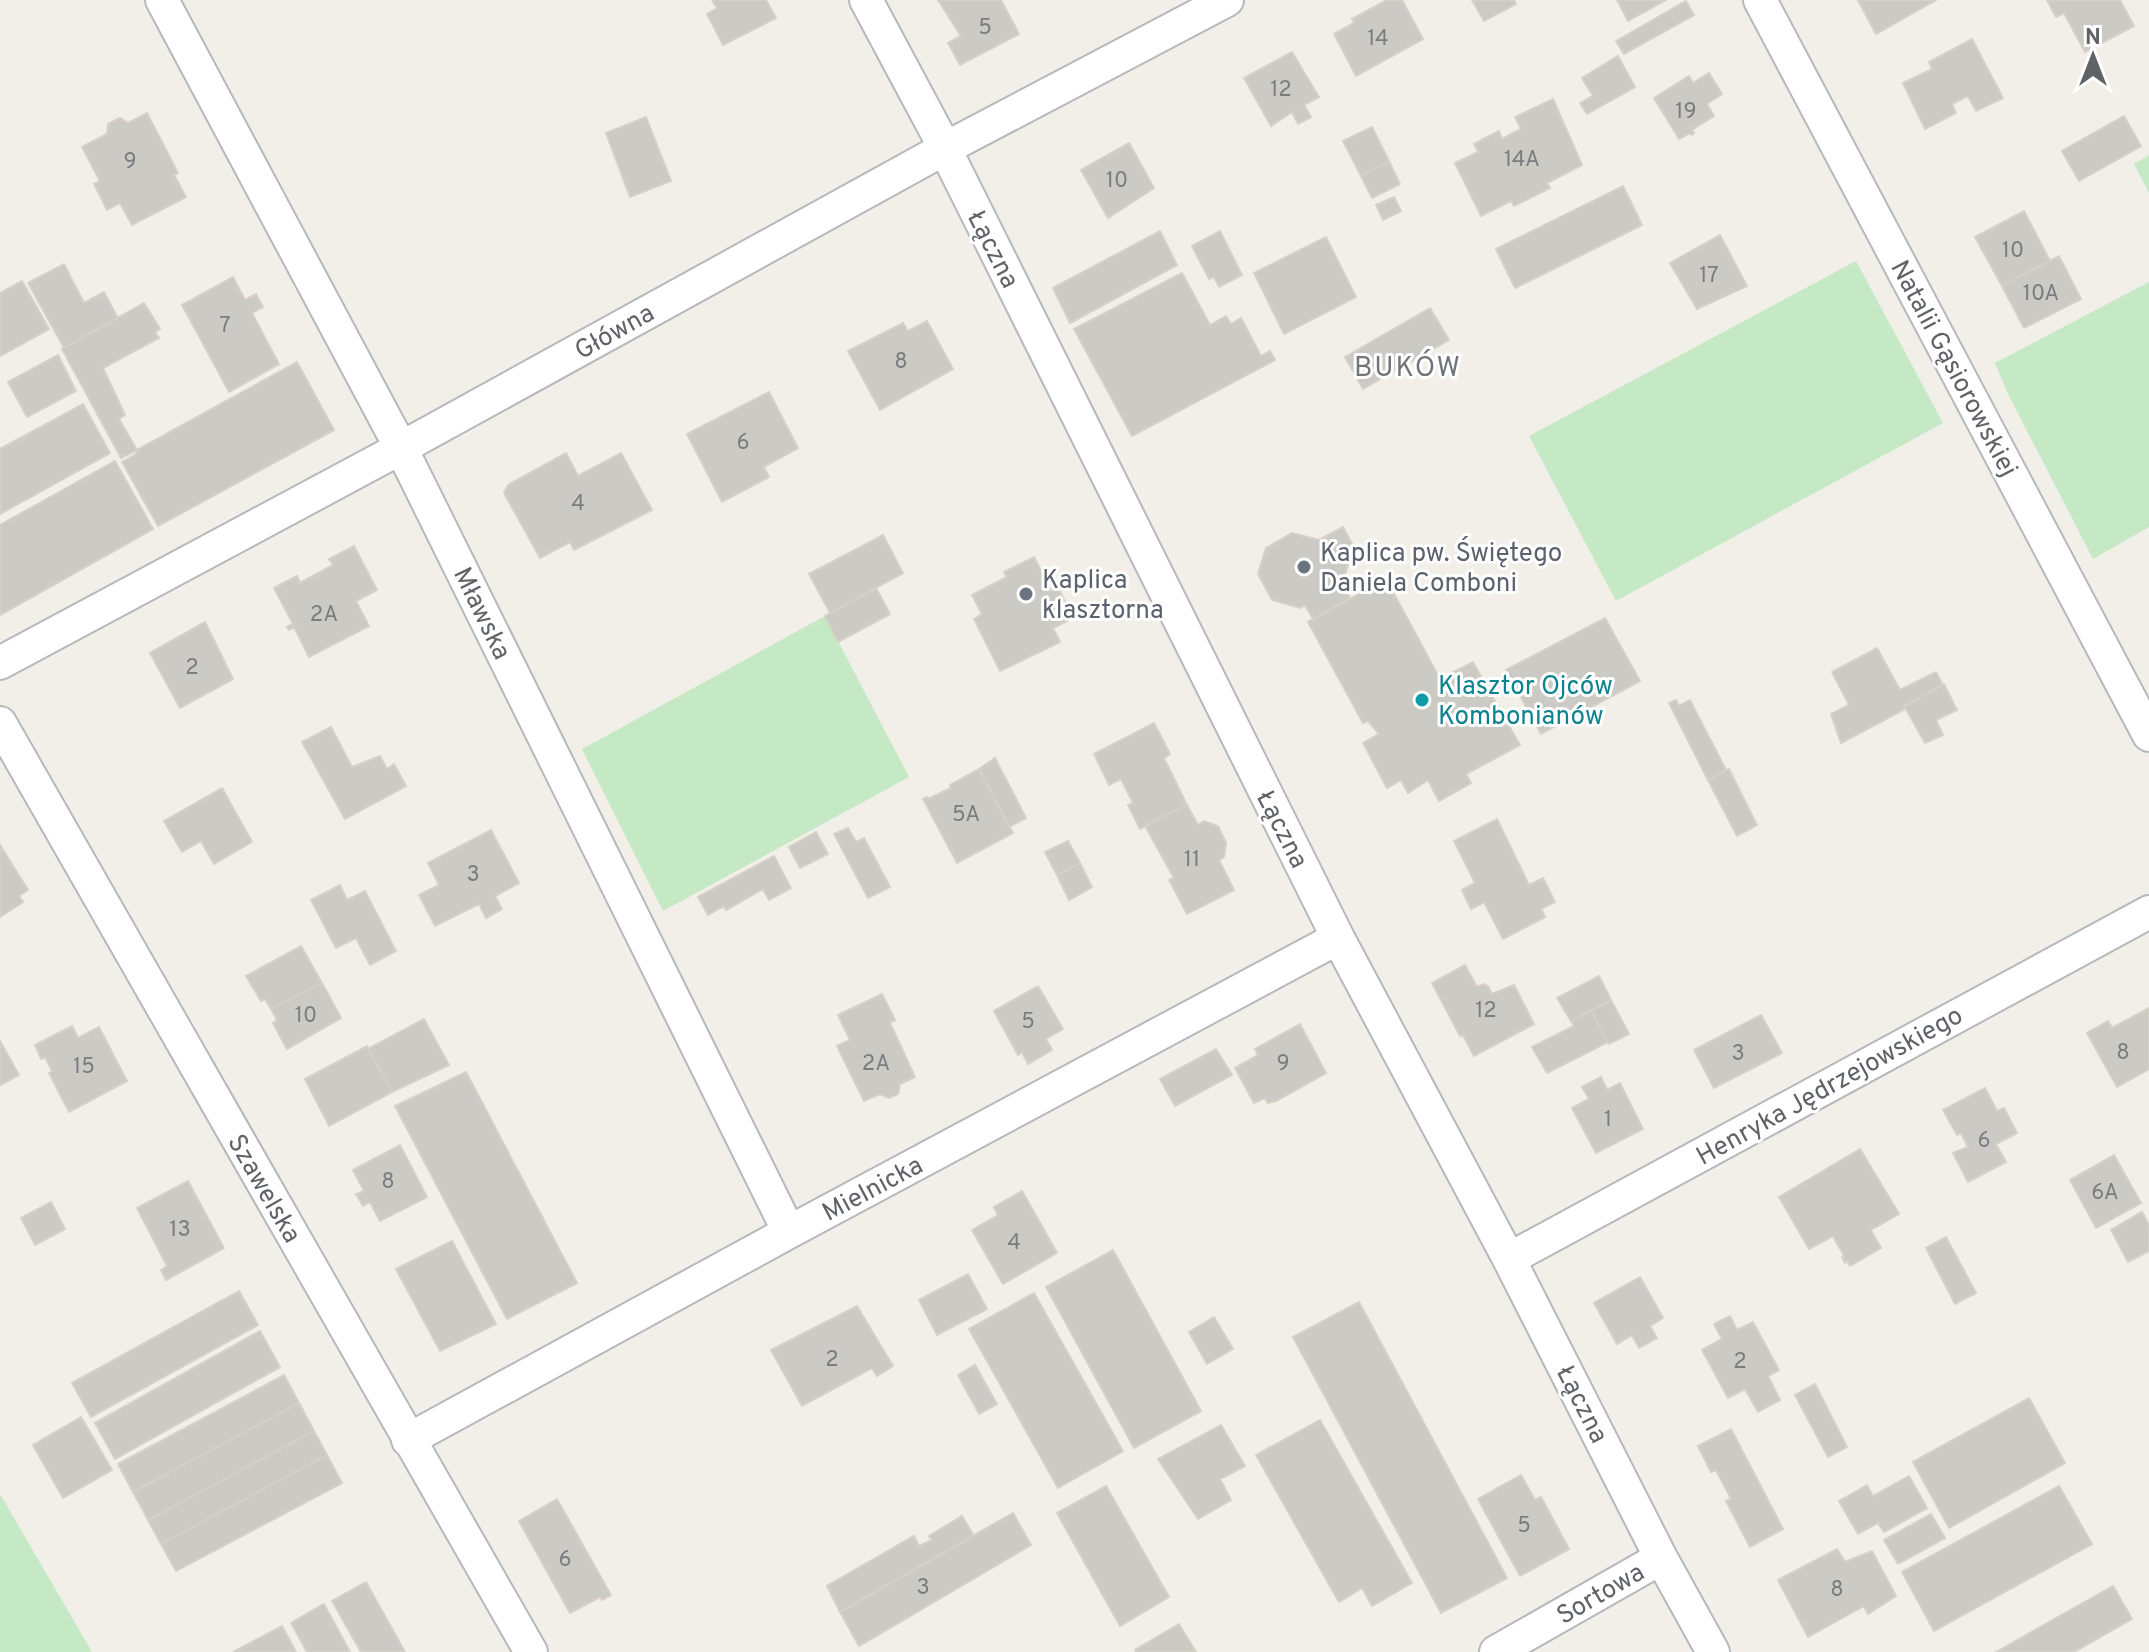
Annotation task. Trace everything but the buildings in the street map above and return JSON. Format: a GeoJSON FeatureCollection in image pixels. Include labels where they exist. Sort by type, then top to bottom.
{"type":"FeatureCollection","features":[{"type":"Feature","properties":{"kind":"street","name":"Mławska"},"geometry":{"type":"LineString","coordinates":[[162,0],[401,448],[789,1232]]}},
{"type":"Feature","properties":{"kind":"street","name":"Łączna"},"geometry":{"type":"LineString","coordinates":[[866,0],[944,149],[1338,938],[1713,1652]]}},
{"type":"Feature","properties":{"kind":"street","name":"Główna"},"geometry":{"type":"LineString","coordinates":[[0,663],[401,448],[944,149],[1227,0]]}},
{"type":"Feature","properties":{"kind":"street","name":"Natalii Gąsiorowskiej"},"geometry":{"type":"LineString","coordinates":[[1760,0],[2149,735]]}},
{"type":"Feature","properties":{"kind":"street","name":"Szawelska"},"geometry":{"type":"LineString","coordinates":[[0,723],[531,1652]]}},
{"type":"Feature","properties":{"kind":"street","name":"Henryka Jędrzejowskiego"},"geometry":{"type":"LineString","coordinates":[[1509,1259],[2149,912]]}},
{"type":"Feature","properties":{"kind":"street","name":"Mielnicka"},"geometry":{"type":"LineString","coordinates":[[408,1440],[1338,938]]}},
{"type":"Feature","properties":{"kind":"street","name":"Sortowa"},"geometry":{"type":"LineString","coordinates":[[1496,1652],[1661,1558]]}},
{"type":"Feature","properties":{"kind":"green space"},"geometry":{"type":"Polygon","coordinates":[[[2149,155],[2149,193],[2134,164],[2149,155]]]}},
{"type":"Feature","properties":{"kind":"green space"},"geometry":{"type":"Polygon","coordinates":[[[1856,261],[1943,423],[1616,601],[1529,436],[1856,261]]]}},
{"type":"Feature","properties":{"kind":"green space"},"geometry":{"type":"Polygon","coordinates":[[[2149,282],[2149,527],[2093,559],[1995,363],[2149,282]]]}},
{"type":"Feature","properties":{"kind":"green space"},"geometry":{"type":"Polygon","coordinates":[[[825,616],[909,777],[663,911],[582,749],[825,616]]]}},
{"type":"Feature","properties":{"kind":"green space"},"geometry":{"type":"Polygon","coordinates":[[[0,1494],[92,1652],[0,1652],[0,1494]]]}},
{"type":"Feature","properties":{"kind":"place","name":"Kaplica pw. Świętego Daniela Comboni"},"geometry":{"type":"Point","coordinates":[1304,567]}},
{"type":"Feature","properties":{"kind":"place","name":"Kaplica klasztorna"},"geometry":{"type":"Point","coordinates":[1026,594]}},
{"type":"Feature","properties":{"kind":"place","name":"Klasztor Ojców Kombonianów"},"geometry":{"type":"Point","coordinates":[1422,700]}},
{"type":"Feature","properties":{"kind":"district","name":"BUKÓW"},"geometry":{"type":"Point","coordinates":[1408,366]}}]}
